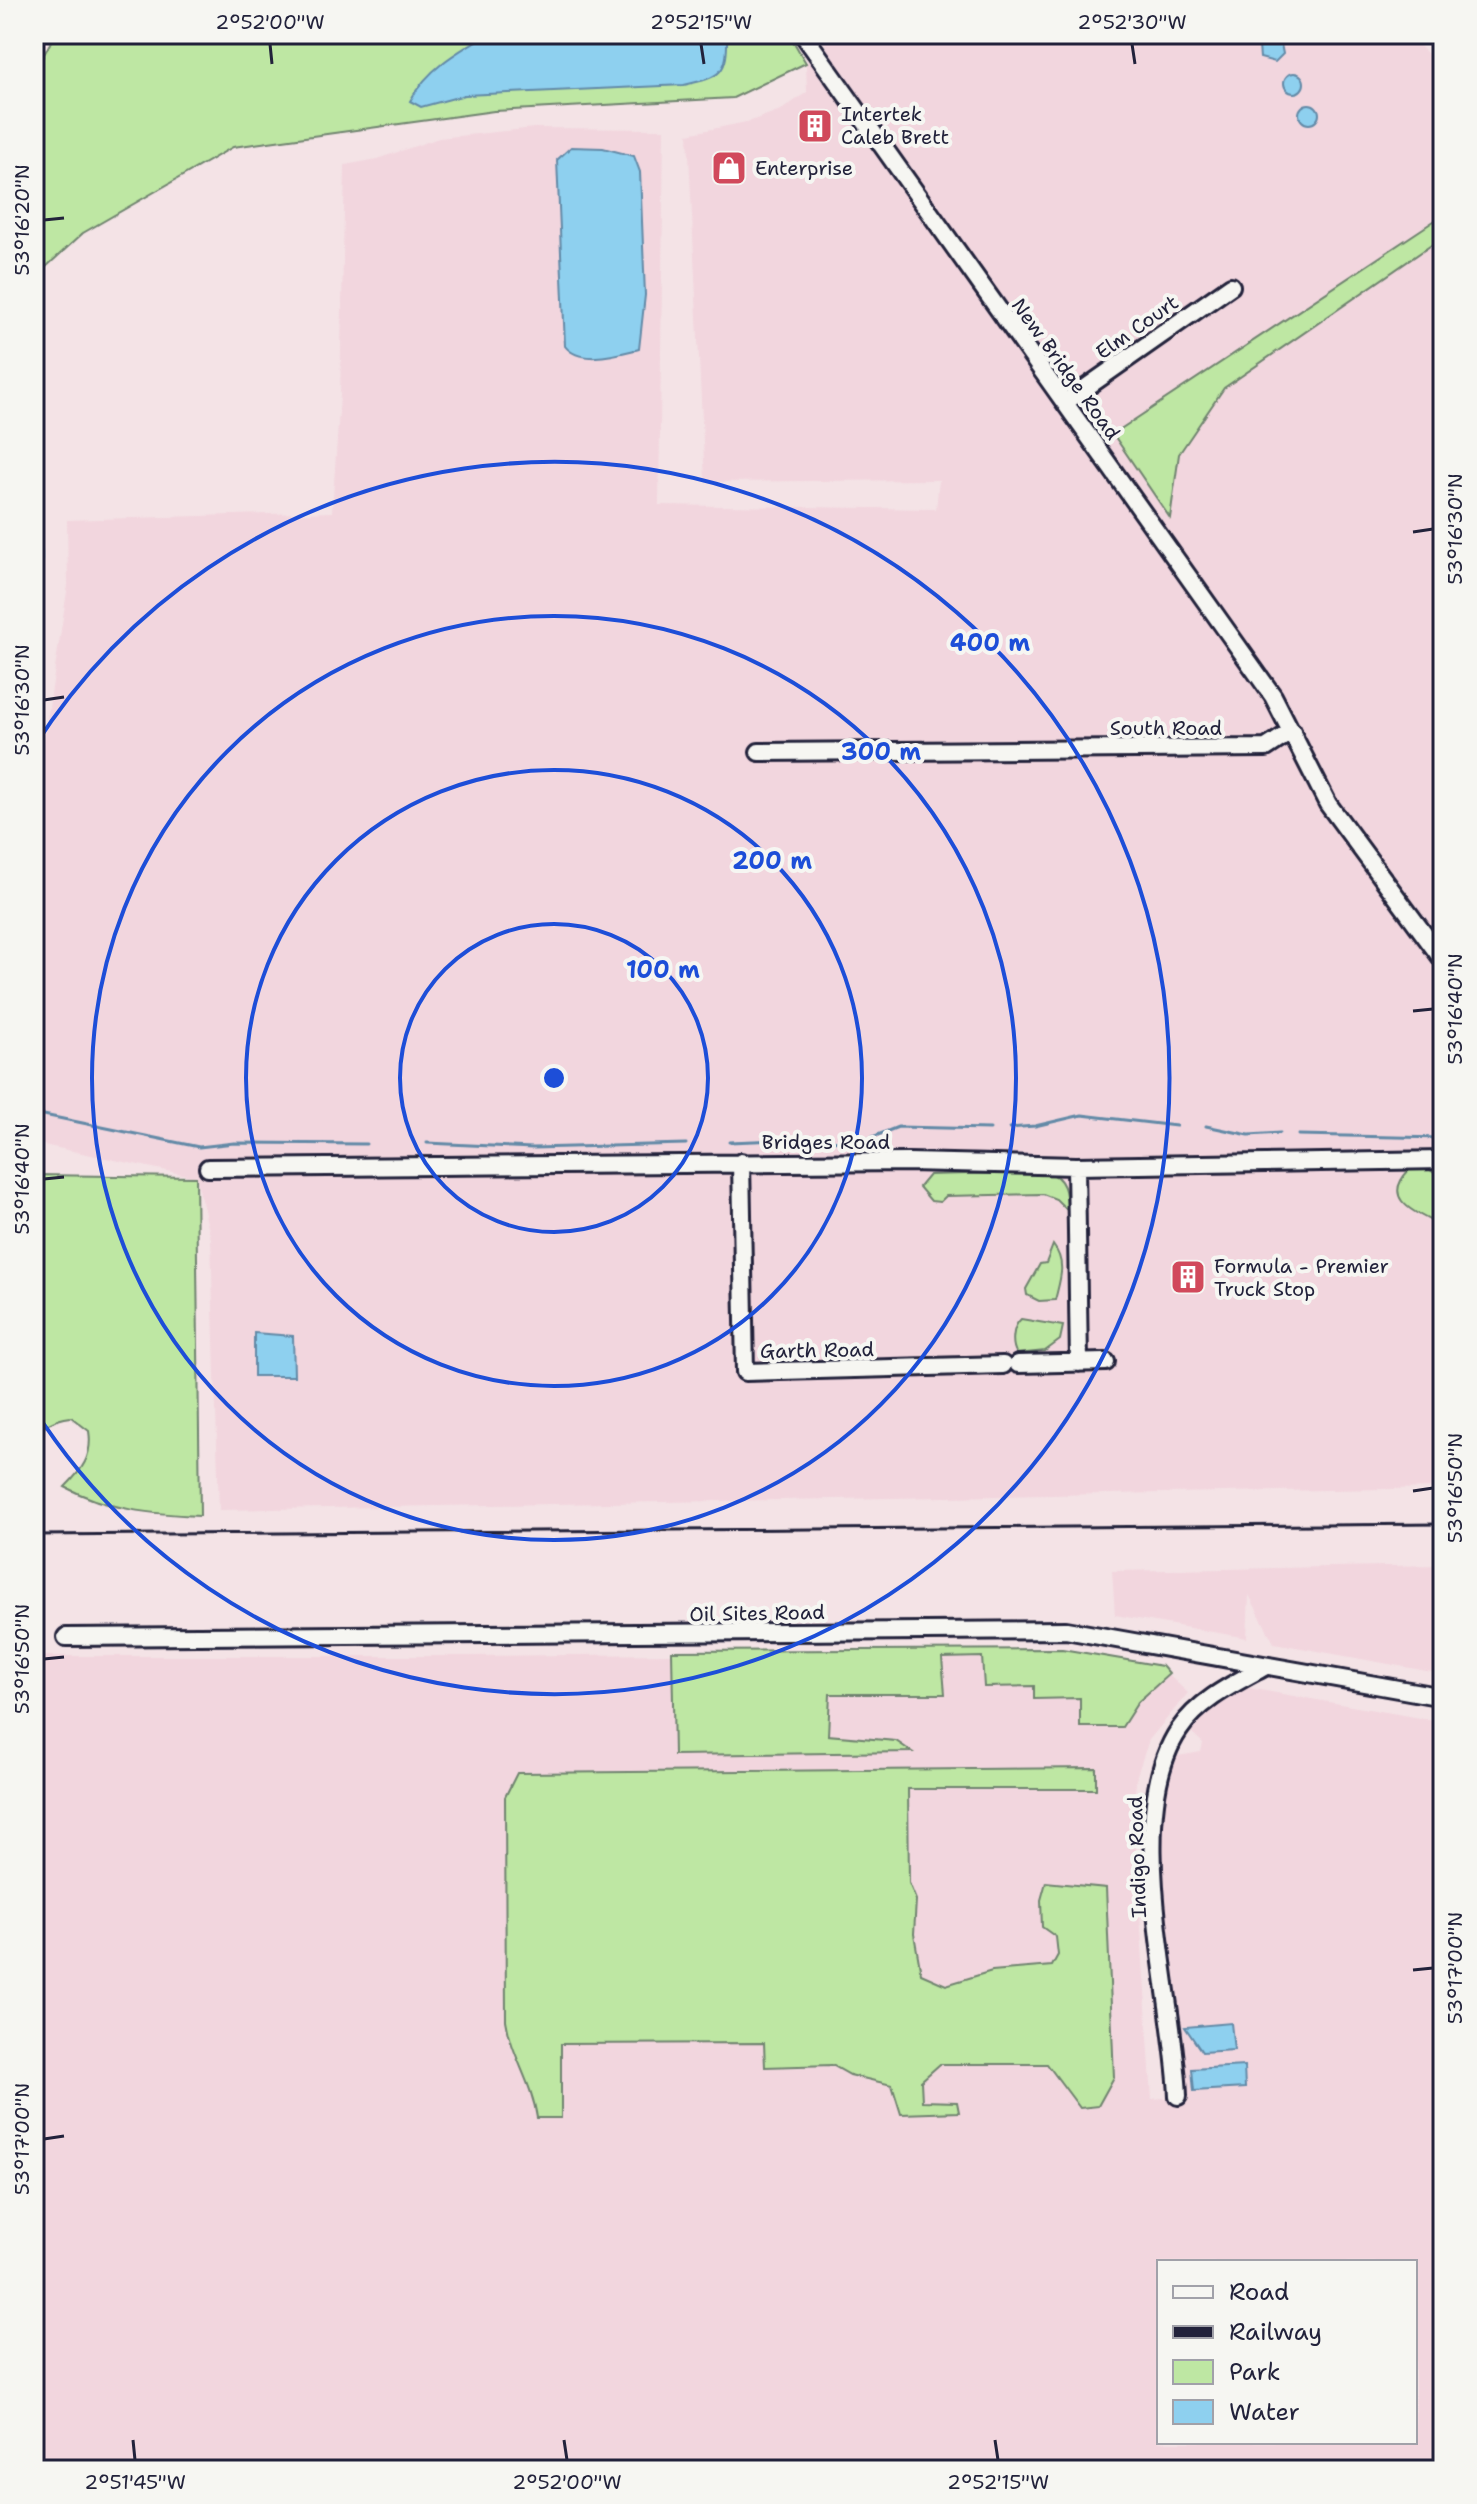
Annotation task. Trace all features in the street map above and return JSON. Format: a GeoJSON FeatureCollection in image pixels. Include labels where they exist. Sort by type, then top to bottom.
{"type":"FeatureCollection","features":[{"type":"Feature","properties":{"kind":"street","name":"New Bridge Road"},"geometry":{"type":"LineString","coordinates":[[803,34],[1067,401],[1273,696],[1292,731]]}},
{"type":"Feature","properties":{"kind":"street","name":"Elm Court"},"geometry":{"type":"LineString","coordinates":[[1067,401],[1231,286]]}},
{"type":"Feature","properties":{"kind":"street","name":"South Road"},"geometry":{"type":"LineString","coordinates":[[759,752],[1266,748],[1292,731]]}},
{"type":"Feature","properties":{"kind":"street"},"geometry":{"type":"LineString","coordinates":[[1292,731],[1328,804],[1443,960]]}},
{"type":"Feature","properties":{"kind":"street","name":"Bridges Road"},"geometry":{"type":"LineString","coordinates":[[208,1168],[741,1162],[1076,1166],[1443,1160]]}},
{"type":"Feature","properties":{"kind":"street","name":"Garth Road"},"geometry":{"type":"LineString","coordinates":[[741,1162],[745,1372],[1106,1362]]}},
{"type":"Feature","properties":{"kind":"street"},"geometry":{"type":"LineString","coordinates":[[1076,1166],[1079,1363]]}},
{"type":"Feature","properties":{"kind":"street","name":"Oil Sites Road"},"geometry":{"type":"LineString","coordinates":[[66,1637],[1066,1630],[1443,1697]]}},
{"type":"Feature","properties":{"kind":"street","name":"Indigo Road"},"geometry":{"type":"LineString","coordinates":[[1178,2096],[1160,1946],[1152,1826],[1155,1786],[1171,1743],[1195,1710],[1266,1666]]}},
{"type":"Feature","properties":{"kind":"shaded area"},"geometry":{"type":"Polygon","coordinates":[[[819,34],[1407,34],[1443,68],[1443,1488],[219,1510],[211,1239],[196,1177],[34,1143],[34,772],[40,765],[68,585],[67,520],[332,512],[340,396],[345,165],[377,159],[439,138],[534,128],[664,129],[659,505],[936,509],[939,480],[705,482],[688,134],[751,121],[783,109],[807,92],[806,63],[827,47],[819,34]]]}},
{"type":"Feature","properties":{"kind":"shaded area"},"geometry":{"type":"Polygon","coordinates":[[[1443,1565],[1443,1674],[1274,1643],[1249,1595],[1247,1638],[1115,1615],[1112,1571],[1443,1565]]]}},
{"type":"Feature","properties":{"kind":"shaded area"},"geometry":{"type":"Polygon","coordinates":[[[1059,1650],[1161,1668],[1188,1693],[1149,1740],[1137,1775],[1133,1807],[1152,2099],[1186,2096],[1168,1976],[1159,1817],[1172,1757],[1201,1752],[1203,1743],[1189,1730],[1196,1718],[1243,1687],[1443,1722],[1443,2470],[34,2470],[34,1656],[468,1656],[1059,1650]]]}},
{"type":"Feature","properties":{"kind":"green space"},"geometry":{"type":"Polygon","coordinates":[[[55,34],[789,34],[806,63],[733,98],[494,111],[233,147],[83,233],[34,278],[34,73],[55,34]]]}},
{"type":"Feature","properties":{"kind":"green space"},"geometry":{"type":"Polygon","coordinates":[[[1443,215],[1443,237],[1224,388],[1179,454],[1170,518],[1113,434],[1443,215]]]}},
{"type":"Feature","properties":{"kind":"green space"},"geometry":{"type":"Polygon","coordinates":[[[1409,1170],[1430,1170],[1443,1179],[1443,1227],[1413,1211],[1400,1198],[1398,1190],[1409,1170]]]}},
{"type":"Feature","properties":{"kind":"green space"},"geometry":{"type":"Polygon","coordinates":[[[1047,1172],[1064,1186],[1067,1210],[1056,1199],[1043,1194],[946,1196],[940,1202],[931,1201],[919,1187],[929,1175],[1047,1172]]]}},
{"type":"Feature","properties":{"kind":"green space"},"geometry":{"type":"Polygon","coordinates":[[[34,1175],[196,1177],[200,1516],[130,1509],[97,1501],[65,1487],[88,1455],[90,1440],[89,1431],[71,1417],[42,1429],[36,1444],[37,1477],[34,1478],[34,1175]]]}},
{"type":"Feature","properties":{"kind":"green space"},"geometry":{"type":"Polygon","coordinates":[[[1053,1245],[1060,1258],[1059,1286],[1055,1300],[1039,1301],[1027,1295],[1026,1289],[1040,1264],[1046,1263],[1053,1245]]]}},
{"type":"Feature","properties":{"kind":"green space"},"geometry":{"type":"Polygon","coordinates":[[[1021,1319],[1063,1326],[1060,1340],[1045,1351],[1017,1354],[1013,1336],[1021,1319]]]}},
{"type":"Feature","properties":{"kind":"green space"},"geometry":{"type":"Polygon","coordinates":[[[1062,1649],[1162,1666],[1169,1674],[1138,1702],[1122,1727],[1080,1727],[1080,1698],[1034,1699],[1034,1686],[984,1687],[982,1657],[942,1658],[945,1694],[830,1694],[828,1735],[896,1741],[912,1752],[674,1755],[672,1651],[1062,1649]]]}},
{"type":"Feature","properties":{"kind":"green space"},"geometry":{"type":"Polygon","coordinates":[[[1096,1768],[1096,1789],[908,1789],[909,1883],[916,1900],[914,1934],[921,1974],[946,1985],[992,1971],[1052,1966],[1058,1955],[1056,1937],[1042,1927],[1041,1900],[1046,1882],[1106,1888],[1114,2077],[1098,2106],[1080,2108],[1047,2064],[940,2064],[921,2081],[922,2101],[957,2102],[959,2112],[901,2114],[892,2085],[850,2075],[832,2065],[765,2067],[764,2043],[561,2044],[561,2118],[537,2118],[506,2020],[505,1797],[517,1773],[1096,1768]]]}},
{"type":"Feature","properties":{"kind":"water"},"geometry":{"type":"Polygon","coordinates":[[[488,34],[727,34],[727,47],[720,72],[684,85],[465,95],[421,107],[410,101],[434,70],[488,34]]]}},
{"type":"Feature","properties":{"kind":"water"},"geometry":{"type":"Polygon","coordinates":[[[1250,34],[1279,34],[1283,54],[1275,62],[1260,58],[1259,46],[1250,34]]]}},
{"type":"Feature","properties":{"kind":"water"},"geometry":{"type":"Polygon","coordinates":[[[1418,34],[1443,34],[1443,58],[1418,34]]]}},
{"type":"Feature","properties":{"kind":"water"},"geometry":{"type":"Polygon","coordinates":[[[1294,73],[1301,76],[1304,83],[1301,90],[1294,93],[1287,90],[1284,83],[1287,76],[1294,73]]]}},
{"type":"Feature","properties":{"kind":"water"},"geometry":{"type":"Polygon","coordinates":[[[1309,104],[1316,107],[1319,114],[1316,121],[1309,124],[1302,121],[1299,114],[1302,107],[1309,104]]]}},
{"type":"Feature","properties":{"kind":"water"},"geometry":{"type":"Polygon","coordinates":[[[571,147],[603,148],[634,156],[640,172],[645,295],[639,349],[589,357],[580,356],[565,346],[557,160],[571,147]]]}},
{"type":"Feature","properties":{"kind":"water"},"geometry":{"type":"Polygon","coordinates":[[[254,1333],[293,1336],[294,1376],[254,1376],[254,1333]]]}},
{"type":"Feature","properties":{"kind":"water"},"geometry":{"type":"Polygon","coordinates":[[[1231,2023],[1234,2050],[1202,2052],[1185,2027],[1231,2023]]]}},
{"type":"Feature","properties":{"kind":"water"},"geometry":{"type":"Polygon","coordinates":[[[1244,2066],[1245,2088],[1194,2091],[1192,2069],[1244,2066]]]}},
{"type":"Feature","properties":{"kind":"waterway"},"geometry":{"type":"LineString","coordinates":[[34,554],[34,616]]}},
{"type":"Feature","properties":{"kind":"waterway"},"geometry":{"type":"LineString","coordinates":[[34,1113],[199,1147],[234,1143],[366,1144]]}},
{"type":"Feature","properties":{"kind":"waterway"},"geometry":{"type":"LineString","coordinates":[[1009,1128],[1035,1126],[1082,1115],[1176,1126]]}},
{"type":"Feature","properties":{"kind":"waterway"},"geometry":{"type":"LineString","coordinates":[[1206,1126],[1249,1135],[1280,1133]]}},
{"type":"Feature","properties":{"kind":"waterway"},"geometry":{"type":"LineString","coordinates":[[729,1142],[807,1139],[860,1142],[898,1127],[990,1129]]}},
{"type":"Feature","properties":{"kind":"waterway"},"geometry":{"type":"LineString","coordinates":[[1298,1135],[1443,1138]]}},
{"type":"Feature","properties":{"kind":"waterway"},"geometry":{"type":"LineString","coordinates":[[427,1143],[533,1148],[686,1144]]}},
{"type":"Feature","properties":{"kind":"railway"},"geometry":{"type":"LineString","coordinates":[[34,1535],[1443,1524]]}},
{"type":"Feature","properties":{"kind":"place","name":"Intertek Caleb Brett"},"geometry":{"type":"Point","coordinates":[815,126]}},
{"type":"Feature","properties":{"kind":"place","name":"Enterprise"},"geometry":{"type":"Point","coordinates":[729,168]}},
{"type":"Feature","properties":{"kind":"place","name":"Formula - Premier Truck Stop"},"geometry":{"type":"Point","coordinates":[1188,1277]}}]}
